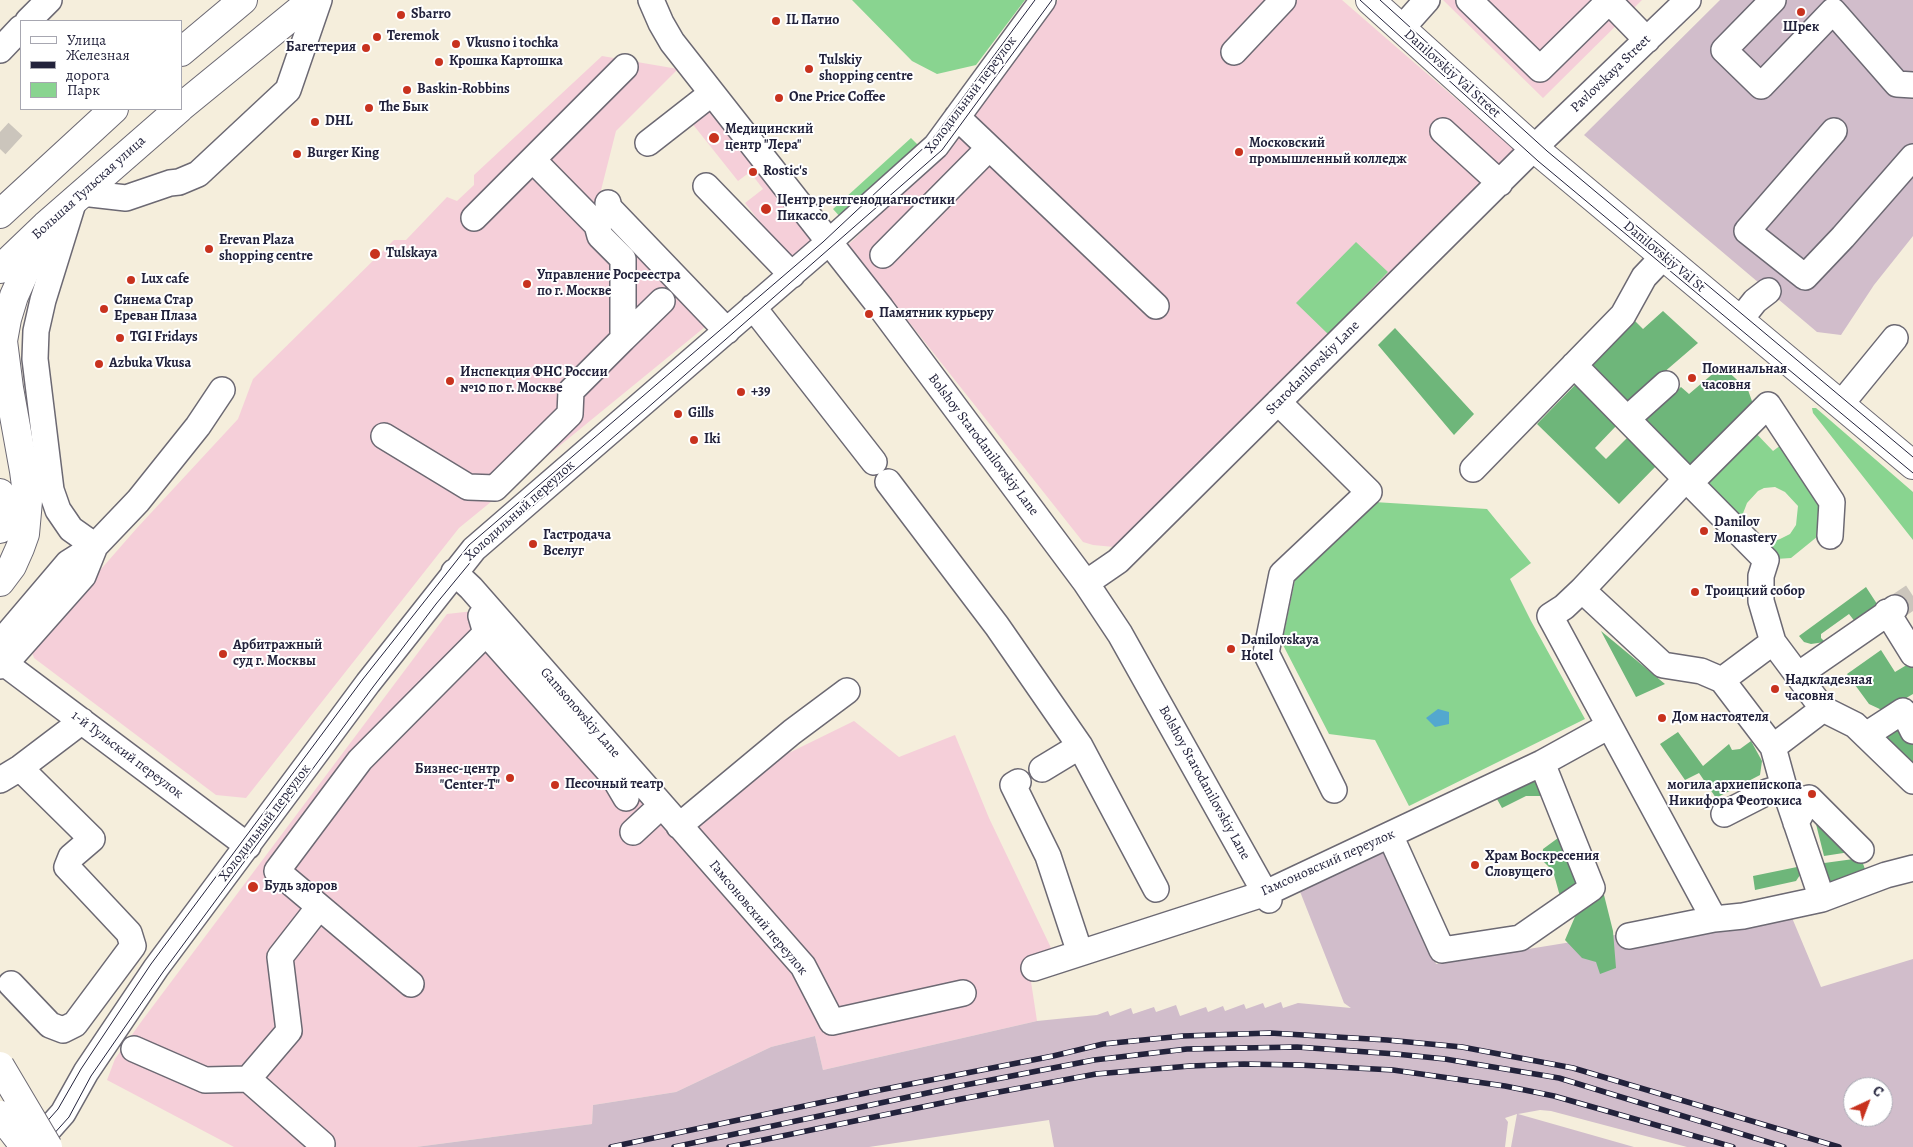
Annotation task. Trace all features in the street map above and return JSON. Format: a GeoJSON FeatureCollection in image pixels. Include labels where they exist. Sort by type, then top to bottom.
{"type":"FeatureCollection","features":[{"type":"Feature","properties":{"kind":"main road"},"geometry":{"type":"LineString","coordinates":[[182,51],[242,0]]}},
{"type":"Feature","properties":{"kind":"main road","name":"Большая Тульская улица"},"geometry":{"type":"LineString","coordinates":[[182,106],[312,0]]}},
{"type":"Feature","properties":{"kind":"main road","name":"Danilovskiy Val Street"},"geometry":{"type":"LineString","coordinates":[[1370,0],[1534,148]]}},
{"type":"Feature","properties":{"kind":"main road"},"geometry":{"type":"LineString","coordinates":[[0,214],[113,110]]}},
{"type":"Feature","properties":{"kind":"main road","name":"Большая Тульская улица"},"geometry":{"type":"LineString","coordinates":[[0,269],[46,225],[178,110]]}},
{"type":"Feature","properties":{"kind":"main road","name":"Danilovskiy Val St"},"geometry":{"type":"LineString","coordinates":[[1534,148],[1740,320]]}},
{"type":"Feature","properties":{"kind":"main road"},"geometry":{"type":"LineString","coordinates":[[0,582],[12,566],[25,534],[28,501],[3,341],[7,318],[14,296],[46,225]]}},
{"type":"Feature","properties":{"kind":"main road"},"geometry":{"type":"LineString","coordinates":[[1740,320],[1913,465]]}},
{"type":"Feature","properties":{"kind":"main road"},"geometry":{"type":"LineString","coordinates":[[0,493],[3,510],[0,529]]}},
{"type":"Feature","properties":{"kind":"main road"},"geometry":{"type":"LineString","coordinates":[[0,1066],[36,1145]]}},
{"type":"Feature","properties":{"kind":"main road"},"geometry":{"type":"LineString","coordinates":[[0,1115],[36,1145]]}},
{"type":"Feature","properties":{"kind":"street"},"geometry":{"type":"LineString","coordinates":[[29,20],[49,0]]}},
{"type":"Feature","properties":{"kind":"street"},"geometry":{"type":"LineString","coordinates":[[95,546],[70,530],[58,510],[51,490],[35,359],[36,331],[43,300],[78,197],[126,198],[170,183],[179,182],[198,174],[288,90],[319,0]]}},
{"type":"Feature","properties":{"kind":"street","name":"Bolshoy Starodanilovskiy Lane"},"geometry":{"type":"LineString","coordinates":[[651,0],[672,42],[881,308],[1086,583],[1120,634],[1268,896]]}},
{"type":"Feature","properties":{"kind":"street","name":"Холодильный переулок"},"geometry":{"type":"LineString","coordinates":[[36,1145],[63,1113],[86,1072],[156,968],[368,683],[462,580],[474,549],[792,275],[936,146],[1043,0]]}},
{"type":"Feature","properties":{"kind":"street"},"geometry":{"type":"LineString","coordinates":[[1234,52],[1283,0]]}},
{"type":"Feature","properties":{"kind":"street"},"geometry":{"type":"LineString","coordinates":[[1402,28],[1427,0]]}},
{"type":"Feature","properties":{"kind":"street"},"geometry":{"type":"LineString","coordinates":[[1469,0],[1540,69],[1605,5],[1647,40]]}},
{"type":"Feature","properties":{"kind":"street","name":"Pavlovskaya Street"},"geometry":{"type":"LineString","coordinates":[[1534,148],[1688,0]]}},
{"type":"Feature","properties":{"kind":"street"},"geometry":{"type":"LineString","coordinates":[[1773,0],[1724,50],[1761,86],[1833,11],[1897,84],[1913,86]]}},
{"type":"Feature","properties":{"kind":"street"},"geometry":{"type":"LineString","coordinates":[[0,50],[20,29]]}},
{"type":"Feature","properties":{"kind":"street"},"geometry":{"type":"LineString","coordinates":[[474,218],[625,67]]}},
{"type":"Feature","properties":{"kind":"street"},"geometry":{"type":"LineString","coordinates":[[648,143],[712,93]]}},
{"type":"Feature","properties":{"kind":"street"},"geometry":{"type":"LineString","coordinates":[[957,118],[1156,306]]}},
{"type":"Feature","properties":{"kind":"street"},"geometry":{"type":"LineString","coordinates":[[1834,131],[1747,231],[1805,277],[1913,157]]}},
{"type":"Feature","properties":{"kind":"street"},"geometry":{"type":"LineString","coordinates":[[1443,132],[1500,183]]}},
{"type":"Feature","properties":{"kind":"street"},"geometry":{"type":"LineString","coordinates":[[883,255],[989,148]]}},
{"type":"Feature","properties":{"kind":"street","name":"Starodanilovskiy Lane"},"geometry":{"type":"LineString","coordinates":[[1086,583],[1118,560],[1534,148]]}},
{"type":"Feature","properties":{"kind":"street"},"geometry":{"type":"LineString","coordinates":[[533,160],[597,225],[600,236],[623,259],[623,339]]}},
{"type":"Feature","properties":{"kind":"street"},"geometry":{"type":"LineString","coordinates":[[706,186],[792,275]]}},
{"type":"Feature","properties":{"kind":"street"},"geometry":{"type":"LineString","coordinates":[[608,203],[609,208],[727,331]]}},
{"type":"Feature","properties":{"kind":"street"},"geometry":{"type":"LineString","coordinates":[[1473,469],[1623,314],[1644,277],[1664,256]]}},
{"type":"Feature","properties":{"kind":"street"},"geometry":{"type":"LineString","coordinates":[[1740,320],[1755,301],[1768,290]]}},
{"type":"Feature","properties":{"kind":"street"},"geometry":{"type":"LineString","coordinates":[[384,436],[468,487],[495,488],[570,414],[570,391],[662,301]]}},
{"type":"Feature","properties":{"kind":"street"},"geometry":{"type":"LineString","coordinates":[[753,307],[997,626],[1080,746],[1156,889]]}},
{"type":"Feature","properties":{"kind":"street"},"geometry":{"type":"LineString","coordinates":[[1841,404],[1895,338]]}},
{"type":"Feature","properties":{"kind":"street"},"geometry":{"type":"LineString","coordinates":[[1574,365],[1766,560],[1762,576],[1761,601],[1773,642],[1823,709],[1856,726],[1913,781]]}},
{"type":"Feature","properties":{"kind":"street"},"geometry":{"type":"LineString","coordinates":[[1627,419],[1666,384]]}},
{"type":"Feature","properties":{"kind":"street"},"geometry":{"type":"LineString","coordinates":[[1,658],[83,576],[95,546],[138,501],[198,426],[222,390]]}},
{"type":"Feature","properties":{"kind":"street"},"geometry":{"type":"LineString","coordinates":[[1278,402],[1374,487],[1282,574],[1266,653],[1334,790]]}},
{"type":"Feature","properties":{"kind":"street"},"geometry":{"type":"LineString","coordinates":[[1714,919],[1624,759],[1609,726],[1550,616],[1564,607],[1638,542],[1688,481],[1768,405],[1832,502],[1830,536]]}},
{"type":"Feature","properties":{"kind":"street"},"geometry":{"type":"LineString","coordinates":[[462,580],[486,633],[613,776],[626,798]]}},
{"type":"Feature","properties":{"kind":"street","name":"Gamsonovskiy Lane"},"geometry":{"type":"LineString","coordinates":[[462,580],[704,854]]}},
{"type":"Feature","properties":{"kind":"street"},"geometry":{"type":"LineString","coordinates":[[1582,590],[1663,665],[1701,671],[1722,680],[1773,746],[1784,787],[1822,899]]}},
{"type":"Feature","properties":{"kind":"street"},"geometry":{"type":"LineString","coordinates":[[1798,676],[1891,610],[1913,654]]}},
{"type":"Feature","properties":{"kind":"street"},"geometry":{"type":"LineString","coordinates":[[410,984],[277,871],[360,760],[486,633]]}},
{"type":"Feature","properties":{"kind":"street"},"geometry":{"type":"LineString","coordinates":[[1722,680],[1773,642]]}},
{"type":"Feature","properties":{"kind":"street","name":"1-й Тульский переулок"},"geometry":{"type":"LineString","coordinates":[[1,658],[248,846]]}},
{"type":"Feature","properties":{"kind":"street"},"geometry":{"type":"LineString","coordinates":[[679,826],[792,732],[847,691]]}},
{"type":"Feature","properties":{"kind":"street"},"geometry":{"type":"LineString","coordinates":[[1773,746],[1823,709]]}},
{"type":"Feature","properties":{"kind":"street"},"geometry":{"type":"LineString","coordinates":[[1866,735],[1903,711],[1913,731]]}},
{"type":"Feature","properties":{"kind":"street"},"geometry":{"type":"LineString","coordinates":[[11,984],[50,1025],[63,1030],[75,1024],[133,946],[129,932],[67,867],[71,857],[92,839],[10,774],[82,721]]}},
{"type":"Feature","properties":{"kind":"street","name":"Гамсоновский переулок"},"geometry":{"type":"LineString","coordinates":[[1034,968],[1268,896],[1331,854],[1390,835],[1542,763],[1609,726]]}},
{"type":"Feature","properties":{"kind":"street"},"geometry":{"type":"LineString","coordinates":[[1042,768],[1080,746]]}},
{"type":"Feature","properties":{"kind":"street"},"geometry":{"type":"LineString","coordinates":[[1390,835],[1442,950],[1520,938],[1592,888],[1542,763]]}},
{"type":"Feature","properties":{"kind":"street"},"geometry":{"type":"LineString","coordinates":[[1018,782],[1013,785],[1048,856],[1080,953]]}},
{"type":"Feature","properties":{"kind":"street"},"geometry":{"type":"LineString","coordinates":[[1724,814],[1767,792],[1784,787]]}},
{"type":"Feature","properties":{"kind":"street"},"geometry":{"type":"LineString","coordinates":[[1796,823],[1809,798],[1861,850]]}},
{"type":"Feature","properties":{"kind":"street"},"geometry":{"type":"LineString","coordinates":[[633,832],[662,806]]}},
{"type":"Feature","properties":{"kind":"street","name":"Гамсоновский переулок"},"geometry":{"type":"LineString","coordinates":[[704,854],[803,966],[832,1022],[963,994]]}},
{"type":"Feature","properties":{"kind":"street"},"geometry":{"type":"LineString","coordinates":[[1629,936],[1714,919],[1743,916],[1822,899],[1886,875],[1913,868]]}},
{"type":"Feature","properties":{"kind":"street"},"geometry":{"type":"LineString","coordinates":[[248,1079],[289,1030],[280,957],[319,907]]}},
{"type":"Feature","properties":{"kind":"street"},"geometry":{"type":"LineString","coordinates":[[134,1049],[205,1080],[248,1079],[322,1144]]}},
{"type":"Feature","properties":{"kind":"street"},"geometry":{"type":"LineString","coordinates":[[0,1130],[63,1113]]}},
{"type":"Feature","properties":{"kind":"shaded area"},"geometry":{"type":"Polygon","coordinates":[[[1058,0],[1342,0],[1514,149],[1435,234],[1121,544],[1114,547],[1083,542],[848,245],[947,150],[1058,0]]]}},
{"type":"Feature","properties":{"kind":"shaded area"},"geometry":{"type":"Polygon","coordinates":[[[1443,0],[1642,0],[1543,98],[1443,0]]]}},
{"type":"Feature","properties":{"kind":"shaded area"},"geometry":{"type":"Polygon","coordinates":[[[1720,0],[1913,0],[1913,236],[1874,285],[1841,335],[1817,332],[1584,135],[1720,0]]]}},
{"type":"Feature","properties":{"kind":"shaded area"},"geometry":{"type":"Polygon","coordinates":[[[602,56],[678,69],[616,131],[597,206],[711,322],[459,528],[246,798],[216,795],[34,658],[31,649],[137,528],[238,419],[253,379],[394,240],[406,240],[447,197],[457,201],[474,185],[474,175],[602,56]]]}},
{"type":"Feature","properties":{"kind":"shaded area"},"geometry":{"type":"Polygon","coordinates":[[[717,101],[820,235],[789,259],[745,203],[763,189],[750,172],[738,181],[691,122],[717,101]]]}},
{"type":"Feature","properties":{"kind":"shaded area"},"geometry":{"type":"Polygon","coordinates":[[[483,610],[685,834],[792,960],[832,1032],[823,1034],[841,1031],[808,965],[688,831],[752,771],[854,721],[899,757],[955,735],[989,818],[1053,952],[1028,962],[1037,1021],[823,1070],[815,1036],[771,1047],[676,1092],[593,1105],[592,1124],[416,1147],[234,1147],[107,1080],[115,1059],[141,1022],[447,614],[483,610]]]}},
{"type":"Feature","properties":{"kind":"shaded area"},"geometry":{"type":"Polygon","coordinates":[[[1390,846],[1436,964],[1627,933],[1790,913],[1821,987],[1913,959],[1913,1147],[1687,1147],[1551,1111],[1540,1110],[1518,1114],[1634,1147],[1511,1147],[1517,1114],[1505,1118],[1508,1122],[1505,1147],[1054,1147],[1049,1120],[869,1147],[416,1147],[592,1124],[593,1105],[676,1092],[771,1047],[815,1036],[823,1070],[1037,1021],[1097,1015],[1108,1011],[1110,1016],[1131,1008],[1133,1014],[1154,1007],[1156,1012],[1176,1005],[1180,1016],[1206,1007],[1208,1012],[1223,1006],[1225,1011],[1244,1004],[1246,1009],[1263,1003],[1265,1008],[1281,1002],[1283,1008],[1298,1003],[1351,1008],[1344,1003],[1297,884],[1390,846]]]}},
{"type":"Feature","properties":{"kind":"green space"},"geometry":{"type":"Polygon","coordinates":[[[852,0],[1025,0],[976,65],[937,74],[912,61],[852,0]]]}},
{"type":"Feature","properties":{"kind":"green space"},"geometry":{"type":"Polygon","coordinates":[[[911,138],[919,146],[842,219],[833,209],[911,138]]]}},
{"type":"Feature","properties":{"kind":"green space"},"geometry":{"type":"Polygon","coordinates":[[[1356,242],[1388,272],[1328,334],[1296,303],[1356,242]]]}},
{"type":"Feature","properties":{"kind":"green space"},"geometry":{"type":"Polygon","coordinates":[[[1663,311],[1698,343],[1627,404],[1592,364],[1635,321],[1643,329],[1663,311]]]}},
{"type":"Feature","properties":{"kind":"green space"},"geometry":{"type":"Polygon","coordinates":[[[1395,328],[1474,414],[1454,435],[1378,345],[1395,328]]]}},
{"type":"Feature","properties":{"kind":"green space"},"geometry":{"type":"Polygon","coordinates":[[[1722,366],[1748,390],[1753,404],[1691,468],[1644,421],[1681,387],[1689,394],[1722,366]]]}},
{"type":"Feature","properties":{"kind":"green space"},"geometry":{"type":"Polygon","coordinates":[[[1575,385],[1617,425],[1595,448],[1606,459],[1628,437],[1657,465],[1619,504],[1537,424],[1575,385]]]}},
{"type":"Feature","properties":{"kind":"green space"},"geometry":{"type":"Polygon","coordinates":[[[1812,408],[1816,408],[1913,492],[1913,540],[1813,413],[1812,408]]]}},
{"type":"Feature","properties":{"kind":"green space"},"geometry":{"type":"Polygon","coordinates":[[[1751,428],[1773,451],[1785,442],[1825,502],[1823,532],[1791,558],[1776,559],[1764,541],[1772,542],[1790,534],[1796,525],[1798,506],[1785,492],[1775,487],[1764,488],[1758,491],[1747,503],[1742,516],[1738,520],[1700,480],[1751,428]]]}},
{"type":"Feature","properties":{"kind":"green space"},"geometry":{"type":"Polygon","coordinates":[[[1374,502],[1487,509],[1531,563],[1510,579],[1585,719],[1409,806],[1375,740],[1329,734],[1282,643],[1296,575],[1374,502]]]}},
{"type":"Feature","properties":{"kind":"green space"},"geometry":{"type":"Polygon","coordinates":[[[1866,587],[1879,607],[1856,623],[1849,614],[1821,634],[1821,638],[1825,642],[1811,644],[1804,642],[1799,636],[1866,587]]]}},
{"type":"Feature","properties":{"kind":"green space"},"geometry":{"type":"Polygon","coordinates":[[[1601,631],[1665,684],[1636,697],[1601,631]]]}},
{"type":"Feature","properties":{"kind":"green space"},"geometry":{"type":"Polygon","coordinates":[[[1881,650],[1895,672],[1910,663],[1913,668],[1913,694],[1884,711],[1869,704],[1847,674],[1881,650]]]}},
{"type":"Feature","properties":{"kind":"green space"},"geometry":{"type":"Polygon","coordinates":[[[1902,718],[1913,740],[1913,772],[1876,737],[1902,718]]]}},
{"type":"Feature","properties":{"kind":"green space"},"geometry":{"type":"Polygon","coordinates":[[[1678,732],[1703,766],[1729,744],[1732,750],[1740,749],[1751,741],[1762,761],[1760,775],[1716,798],[1699,773],[1685,780],[1660,744],[1678,732]]]}},
{"type":"Feature","properties":{"kind":"green space"},"geometry":{"type":"Polygon","coordinates":[[[1538,770],[1602,887],[1613,931],[1616,968],[1600,974],[1596,962],[1582,958],[1565,940],[1577,912],[1561,900],[1553,871],[1542,860],[1543,849],[1558,838],[1561,820],[1544,796],[1526,796],[1502,808],[1493,792],[1538,770]]]}},
{"type":"Feature","properties":{"kind":"green space"},"geometry":{"type":"Polygon","coordinates":[[[1815,820],[1850,852],[1824,856],[1815,820]]]}},
{"type":"Feature","properties":{"kind":"green space"},"geometry":{"type":"Polygon","coordinates":[[[1861,858],[1866,872],[1836,885],[1829,882],[1817,864],[1861,858]]]}},
{"type":"Feature","properties":{"kind":"green space"},"geometry":{"type":"Polygon","coordinates":[[[1797,867],[1800,875],[1796,881],[1755,890],[1753,876],[1797,867]]]}},
{"type":"Feature","properties":{"kind":"water"},"geometry":{"type":"Polygon","coordinates":[[[1438,709],[1449,712],[1449,724],[1435,727],[1426,718],[1438,709]]]}},
{"type":"Feature","properties":{"kind":"tunnel"},"geometry":{"type":"LineString","coordinates":[[0,132],[14,145]]}},
{"type":"Feature","properties":{"kind":"tunnel"},"geometry":{"type":"LineString","coordinates":[[1895,608],[1913,596]]}},
{"type":"Feature","properties":{"kind":"tram line"},"geometry":{"type":"LineString","coordinates":[[22,1147],[58,1109],[81,1069],[151,964],[363,679],[469,545],[823,242],[931,141],[1035,0]]}},
{"type":"Feature","properties":{"kind":"tram line"},"geometry":{"type":"LineString","coordinates":[[42,1147],[69,1117],[91,1076],[163,972],[373,687],[436,604],[478,553],[645,410],[942,150],[1052,0]]}},
{"type":"Feature","properties":{"kind":"tram line"},"geometry":{"type":"LineString","coordinates":[[1360,0],[1538,161],[1913,473]]}},
{"type":"Feature","properties":{"kind":"tram line"},"geometry":{"type":"LineString","coordinates":[[1380,0],[1547,151],[1913,457]]}},
{"type":"Feature","properties":{"kind":"railway"},"geometry":{"type":"LineString","coordinates":[[611,1147],[880,1090],[1053,1056],[1103,1044],[1183,1036],[1270,1033],[1387,1040],[1462,1047],[1573,1068],[1839,1147]]}},
{"type":"Feature","properties":{"kind":"railway"},"geometry":{"type":"LineString","coordinates":[[674,1147],[960,1086],[1094,1060],[1187,1049],[1297,1047],[1445,1059],[1559,1078],[1784,1147]]}},
{"type":"Feature","properties":{"kind":"railway"},"geometry":{"type":"LineString","coordinates":[[729,1147],[961,1099],[1096,1074],[1190,1066],[1244,1064],[1393,1070],[1505,1086],[1554,1096],[1733,1147]]}},
{"type":"Feature","properties":{"kind":"place","name":"Шрек"},"geometry":{"type":"Point","coordinates":[1801,12]}},
{"type":"Feature","properties":{"kind":"place","name":"Sbarro"},"geometry":{"type":"Point","coordinates":[401,15]}},
{"type":"Feature","properties":{"kind":"place","name":"IL Патио"},"geometry":{"type":"Point","coordinates":[776,21]}},
{"type":"Feature","properties":{"kind":"place","name":"Teremok"},"geometry":{"type":"Point","coordinates":[377,37]}},
{"type":"Feature","properties":{"kind":"place","name":"Vkusno i tochka"},"geometry":{"type":"Point","coordinates":[456,44]}},
{"type":"Feature","properties":{"kind":"place","name":"Багеттерия"},"geometry":{"type":"Point","coordinates":[366,48]}},
{"type":"Feature","properties":{"kind":"place","name":"Крошка Картошка"},"geometry":{"type":"Point","coordinates":[439,62]}},
{"type":"Feature","properties":{"kind":"place","name":"Tulskiy shopping centre"},"geometry":{"type":"Point","coordinates":[809,69]}},
{"type":"Feature","properties":{"kind":"place","name":"Baskin-Robbins"},"geometry":{"type":"Point","coordinates":[407,90]}},
{"type":"Feature","properties":{"kind":"place","name":"One Price Coffee"},"geometry":{"type":"Point","coordinates":[779,98]}},
{"type":"Feature","properties":{"kind":"place","name":"The Бык"},"geometry":{"type":"Point","coordinates":[369,108]}},
{"type":"Feature","properties":{"kind":"place","name":"DHL"},"geometry":{"type":"Point","coordinates":[315,122]}},
{"type":"Feature","properties":{"kind":"place","name":"Медицинский центр \"Лера\""},"geometry":{"type":"Point","coordinates":[714,138]}},
{"type":"Feature","properties":{"kind":"place","name":"Московский промышленный колледж"},"geometry":{"type":"Point","coordinates":[1239,152]}},
{"type":"Feature","properties":{"kind":"place","name":"Burger King"},"geometry":{"type":"Point","coordinates":[297,154]}},
{"type":"Feature","properties":{"kind":"place","name":"Rostic's"},"geometry":{"type":"Point","coordinates":[753,172]}},
{"type":"Feature","properties":{"kind":"place","name":"Центр рентгенодиагностики Пикассо"},"geometry":{"type":"Point","coordinates":[766,209]}},
{"type":"Feature","properties":{"kind":"place","name":"Erevan Plaza shopping centre"},"geometry":{"type":"Point","coordinates":[209,249]}},
{"type":"Feature","properties":{"kind":"place","name":"Tulskaya"},"geometry":{"type":"Point","coordinates":[375,254]}},
{"type":"Feature","properties":{"kind":"place","name":"Lux cafe"},"geometry":{"type":"Point","coordinates":[131,280]}},
{"type":"Feature","properties":{"kind":"place","name":"Управление Росреестра по г. Москве"},"geometry":{"type":"Point","coordinates":[527,284]}},
{"type":"Feature","properties":{"kind":"place","name":"Синема Стар Ереван Плаза"},"geometry":{"type":"Point","coordinates":[104,309]}},
{"type":"Feature","properties":{"kind":"place","name":"Памятник курьеру"},"geometry":{"type":"Point","coordinates":[869,314]}},
{"type":"Feature","properties":{"kind":"place","name":"TGI Fridays"},"geometry":{"type":"Point","coordinates":[120,338]}},
{"type":"Feature","properties":{"kind":"place","name":"Azbuka Vkusa"},"geometry":{"type":"Point","coordinates":[99,364]}},
{"type":"Feature","properties":{"kind":"place","name":"Поминальная часовня"},"geometry":{"type":"Point","coordinates":[1692,378]}},
{"type":"Feature","properties":{"kind":"place","name":"Инспекция ФНС России №10 по г. Москве"},"geometry":{"type":"Point","coordinates":[450,381]}},
{"type":"Feature","properties":{"kind":"place","name":"+39"},"geometry":{"type":"Point","coordinates":[741,392]}},
{"type":"Feature","properties":{"kind":"place","name":"Gills"},"geometry":{"type":"Point","coordinates":[678,414]}},
{"type":"Feature","properties":{"kind":"place","name":"Iki"},"geometry":{"type":"Point","coordinates":[694,440]}},
{"type":"Feature","properties":{"kind":"place","name":"Danilov Monastery"},"geometry":{"type":"Point","coordinates":[1704,531]}},
{"type":"Feature","properties":{"kind":"place","name":"Гастродача Вселуг"},"geometry":{"type":"Point","coordinates":[533,544]}},
{"type":"Feature","properties":{"kind":"place","name":"Троицкий собор"},"geometry":{"type":"Point","coordinates":[1695,592]}},
{"type":"Feature","properties":{"kind":"place","name":"Danilovskaya Hotel"},"geometry":{"type":"Point","coordinates":[1231,649]}},
{"type":"Feature","properties":{"kind":"place","name":"Арбитражный суд г. Москвы"},"geometry":{"type":"Point","coordinates":[223,654]}},
{"type":"Feature","properties":{"kind":"place","name":"Надкладезная часовня"},"geometry":{"type":"Point","coordinates":[1775,689]}},
{"type":"Feature","properties":{"kind":"place","name":"Дом настоятеля"},"geometry":{"type":"Point","coordinates":[1662,718]}},
{"type":"Feature","properties":{"kind":"place","name":"Бизнес-центр \"Center-T\""},"geometry":{"type":"Point","coordinates":[510,778]}},
{"type":"Feature","properties":{"kind":"place","name":"Песочный театр"},"geometry":{"type":"Point","coordinates":[555,785]}},
{"type":"Feature","properties":{"kind":"place","name":"могила архиепископа Никифора Феотокиса"},"geometry":{"type":"Point","coordinates":[1812,794]}},
{"type":"Feature","properties":{"kind":"place","name":"Храм Воскресения Словущего"},"geometry":{"type":"Point","coordinates":[1475,865]}},
{"type":"Feature","properties":{"kind":"place","name":"Будь здоров"},"geometry":{"type":"Point","coordinates":[253,887]}}]}
